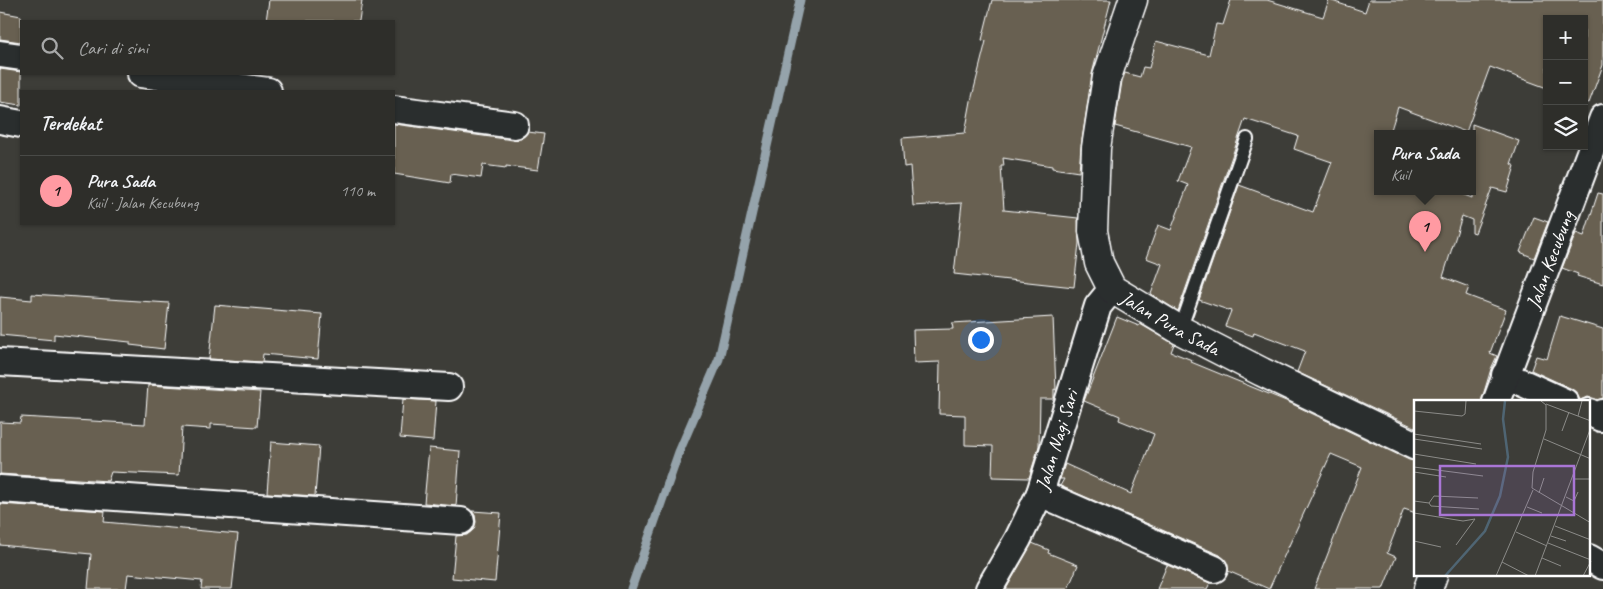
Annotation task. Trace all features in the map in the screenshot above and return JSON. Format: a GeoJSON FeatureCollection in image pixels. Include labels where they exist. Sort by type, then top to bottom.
{"type":"FeatureCollection","features":[{"type":"Feature","properties":{"kind":"street","name":"Jalan Pura Sada"},"geometry":{"type":"LineString","coordinates":[[1133,0],[1107,77],[1096,148],[1093,232],[1099,263],[1112,289],[1180,330],[1262,372],[1414,445]]}},
{"type":"Feature","properties":{"kind":"street"},"geometry":{"type":"LineString","coordinates":[[0,54],[20,57]]}},
{"type":"Feature","properties":{"kind":"street"},"geometry":{"type":"LineString","coordinates":[[148,75],[261,90]]}},
{"type":"Feature","properties":{"kind":"street"},"geometry":{"type":"LineString","coordinates":[[395,108],[515,125]]}},
{"type":"Feature","properties":{"kind":"street","name":"Jalan Kecubung"},"geometry":{"type":"LineString","coordinates":[[1497,400],[1505,375],[1597,153],[1603,118]]}},
{"type":"Feature","properties":{"kind":"street"},"geometry":{"type":"LineString","coordinates":[[0,120],[20,124]]}},
{"type":"Feature","properties":{"kind":"street","name":"Jalan Nagi Sari"},"geometry":{"type":"LineString","coordinates":[[989,589],[1018,539],[1040,493],[1098,306],[1112,289]]}},
{"type":"Feature","properties":{"kind":"street"},"geometry":{"type":"LineString","coordinates":[[0,362],[449,387]]}},
{"type":"Feature","properties":{"kind":"street"},"geometry":{"type":"LineString","coordinates":[[1505,375],[1561,400]]}},
{"type":"Feature","properties":{"kind":"street"},"geometry":{"type":"LineString","coordinates":[[1590,412],[1601,418],[1603,413]]}},
{"type":"Feature","properties":{"kind":"street"},"geometry":{"type":"LineString","coordinates":[[0,489],[462,520]]}},
{"type":"Feature","properties":{"kind":"street"},"geometry":{"type":"LineString","coordinates":[[1040,493],[1214,569]]}},
{"type":"Feature","properties":{"kind":"street"},"geometry":{"type":"LineString","coordinates":[[1590,559],[1603,566]]}},
{"type":"Feature","properties":{"kind":"street"},"geometry":{"type":"LineString","coordinates":[[1428,589],[1433,576]]}},
{"type":"Feature","properties":{"kind":"lane"},"geometry":{"type":"LineString","coordinates":[[1180,330],[1247,139]]}},
{"type":"Feature","properties":{"kind":"building"},"geometry":{"type":"Polygon","coordinates":[[[269,0],[362,0],[359,20],[266,20],[269,0]]]}},
{"type":"Feature","properties":{"kind":"building"},"geometry":{"type":"Polygon","coordinates":[[[992,0],[1111,0],[1092,74],[1079,172],[1003,158],[1004,166],[1001,166],[1004,210],[1078,218],[1079,243],[1074,287],[954,274],[962,203],[913,206],[910,166],[904,167],[902,138],[965,133],[986,41],[982,40],[992,0]]]}},
{"type":"Feature","properties":{"kind":"building"},"geometry":{"type":"Polygon","coordinates":[[[1231,0],[1267,0],[1323,17],[1329,0],[1365,12],[1369,0],[1603,0],[1603,65],[1589,103],[1588,15],[1543,15],[1543,87],[1490,67],[1467,130],[1461,130],[1398,107],[1391,130],[1374,130],[1374,195],[1464,195],[1472,198],[1472,195],[1476,195],[1476,130],[1472,130],[1472,124],[1519,141],[1511,164],[1515,166],[1507,192],[1492,188],[1475,233],[1472,232],[1472,220],[1462,216],[1443,277],[1469,287],[1466,295],[1506,310],[1490,353],[1497,356],[1482,400],[1414,400],[1414,427],[1297,372],[1305,351],[1254,332],[1253,336],[1225,326],[1231,311],[1199,300],[1239,185],[1313,212],[1332,162],[1294,149],[1298,136],[1245,119],[1178,311],[1151,294],[1162,264],[1146,258],[1158,225],[1171,230],[1188,185],[1178,181],[1191,147],[1115,126],[1122,81],[1125,73],[1140,77],[1143,67],[1149,68],[1156,41],[1209,55],[1216,24],[1223,25],[1231,0]]]}},
{"type":"Feature","properties":{"kind":"building"},"geometry":{"type":"Polygon","coordinates":[[[0,12],[21,16],[20,42],[0,39],[0,12]]]}},
{"type":"Feature","properties":{"kind":"building"},"geometry":{"type":"Polygon","coordinates":[[[0,69],[20,72],[20,105],[0,102],[0,69]]]}},
{"type":"Feature","properties":{"kind":"building"},"geometry":{"type":"Polygon","coordinates":[[[395,124],[513,140],[521,139],[528,132],[544,134],[538,170],[483,165],[481,178],[451,174],[450,183],[395,174],[395,124]]]}},
{"type":"Feature","properties":{"kind":"building"},"geometry":{"type":"Polygon","coordinates":[[[1598,193],[1603,194],[1603,284],[1577,276],[1578,274],[1562,268],[1576,233],[1584,236],[1598,193]]]}},
{"type":"Feature","properties":{"kind":"building"},"geometry":{"type":"Polygon","coordinates":[[[1534,217],[1548,222],[1534,258],[1520,252],[1534,217]]]}},
{"type":"Feature","properties":{"kind":"building"},"geometry":{"type":"Polygon","coordinates":[[[32,294],[169,303],[164,349],[130,345],[130,342],[54,334],[54,340],[0,335],[0,297],[32,300],[32,294]]]}},
{"type":"Feature","properties":{"kind":"building"},"geometry":{"type":"Polygon","coordinates":[[[215,305],[322,314],[318,359],[263,354],[262,362],[209,359],[215,305]]]}},
{"type":"Feature","properties":{"kind":"building"},"geometry":{"type":"Polygon","coordinates":[[[1560,316],[1603,329],[1603,398],[1598,400],[1588,397],[1580,400],[1572,389],[1531,370],[1536,356],[1547,359],[1560,316]]]}},
{"type":"Feature","properties":{"kind":"building"},"geometry":{"type":"Polygon","coordinates":[[[1053,317],[1056,390],[1054,389],[1054,399],[1040,399],[1039,446],[1029,478],[992,477],[993,446],[965,445],[965,415],[939,414],[940,362],[914,363],[913,330],[953,329],[952,323],[1053,317]]]}},
{"type":"Feature","properties":{"kind":"building"},"geometry":{"type":"Polygon","coordinates":[[[1117,317],[1139,326],[1140,324],[1174,344],[1171,352],[1192,360],[1191,362],[1286,401],[1414,461],[1414,512],[1404,509],[1387,553],[1396,557],[1383,589],[1314,589],[1362,467],[1331,454],[1269,589],[1228,571],[1226,561],[1220,555],[1060,486],[1064,479],[1060,479],[1065,464],[1131,494],[1154,434],[1119,420],[1120,416],[1084,401],[1117,317]]]}},
{"type":"Feature","properties":{"kind":"building"},"geometry":{"type":"Polygon","coordinates":[[[148,385],[260,392],[257,427],[211,424],[211,429],[182,427],[179,475],[111,472],[108,481],[0,474],[0,422],[20,423],[21,417],[145,424],[148,385]]]}},
{"type":"Feature","properties":{"kind":"building"},"geometry":{"type":"Polygon","coordinates":[[[403,399],[436,401],[433,441],[400,438],[403,399]]]}},
{"type":"Feature","properties":{"kind":"building"},"geometry":{"type":"Polygon","coordinates":[[[271,442],[319,446],[315,496],[267,493],[271,442]]]}},
{"type":"Feature","properties":{"kind":"building"},"geometry":{"type":"Polygon","coordinates":[[[429,448],[460,451],[456,506],[424,503],[429,448]]]}},
{"type":"Feature","properties":{"kind":"building"},"geometry":{"type":"Polygon","coordinates":[[[0,504],[105,511],[104,522],[238,534],[232,589],[201,589],[202,581],[128,574],[126,589],[88,589],[91,554],[0,545],[0,504]]]}},
{"type":"Feature","properties":{"kind":"building"},"geometry":{"type":"Polygon","coordinates":[[[472,511],[501,513],[495,582],[452,578],[456,536],[467,535],[474,529],[476,522],[472,511]]]}},
{"type":"Feature","properties":{"kind":"building"},"geometry":{"type":"Polygon","coordinates":[[[1032,543],[1049,550],[1048,553],[1078,565],[1068,589],[1006,589],[1032,543]]]}},
{"type":"Feature","properties":{"kind":"building"},"geometry":{"type":"Polygon","coordinates":[[[1167,565],[1210,583],[1207,589],[1157,589],[1167,565]]]}},
{"type":"Feature","properties":{"kind":"waterway"},"geometry":{"type":"LineString","coordinates":[[631,589],[679,452],[719,359],[800,0]]}},
{"type":"Feature","properties":{"kind":"place","name":"Pura Sada"},"geometry":{"type":"Point","coordinates":[1425,252]}}]}
